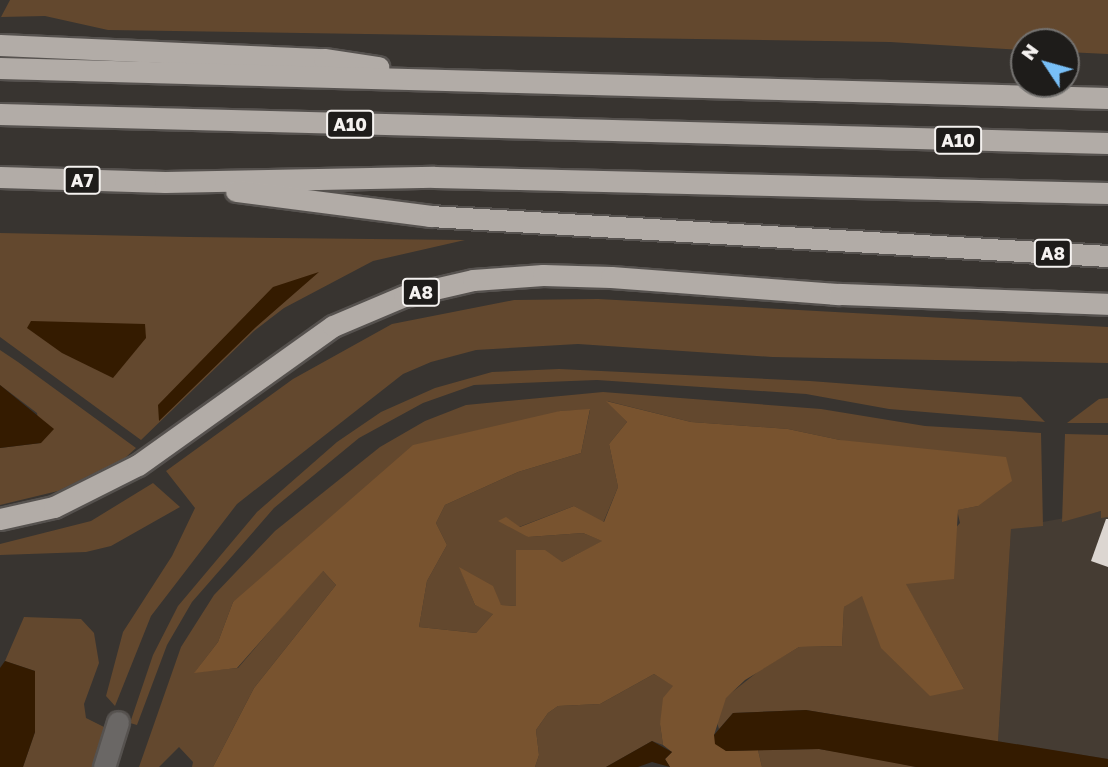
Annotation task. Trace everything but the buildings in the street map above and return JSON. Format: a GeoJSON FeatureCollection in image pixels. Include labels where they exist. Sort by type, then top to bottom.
{"type":"FeatureCollection","features":[{"type":"Feature","properties":{"kind":"highway"},"geometry":{"type":"LineString","coordinates":[[8,46],[324,59],[461,80]]}},
{"type":"Feature","properties":{"kind":"highway"},"geometry":{"type":"LineString","coordinates":[[2,68],[1108,98]]}},
{"type":"Feature","properties":{"kind":"highway","name":"A10"},"geometry":{"type":"LineString","coordinates":[[0,114],[1108,143]]}},
{"type":"Feature","properties":{"kind":"highway","name":"A7"},"geometry":{"type":"LineString","coordinates":[[0,177],[165,182]]}},
{"type":"Feature","properties":{"kind":"highway"},"geometry":{"type":"LineString","coordinates":[[165,182],[434,177],[1108,193]]}},
{"type":"Feature","properties":{"kind":"highway","name":"A8"},"geometry":{"type":"LineString","coordinates":[[165,182],[430,216],[1108,256]]}},
{"type":"Feature","properties":{"kind":"highway","name":"A8"},"geometry":{"type":"LineString","coordinates":[[0,519],[54,508],[138,465],[333,326],[404,296],[473,280],[598,276],[839,294],[1108,304]]}},
{"type":"Feature","properties":{"kind":"street"},"geometry":{"type":"LineString","coordinates":[[104,767],[118,722]]}},
{"type":"Feature","properties":{"kind":"shaded area"},"geometry":{"type":"Polygon","coordinates":[[[10,0],[1108,0],[1108,54],[1080,53],[1080,28],[1010,28],[1010,49],[890,42],[108,30],[45,16],[1,17],[10,0]]]}},
{"type":"Feature","properties":{"kind":"shaded area"},"geometry":{"type":"Polygon","coordinates":[[[0,233],[465,240],[373,261],[284,308],[254,331],[141,440],[0,337],[0,233]]]}},
{"type":"Feature","properties":{"kind":"shaded area"},"geometry":{"type":"Polygon","coordinates":[[[319,272],[256,327],[159,421],[158,405],[273,287],[319,272]]]}},
{"type":"Feature","properties":{"kind":"shaded area"},"geometry":{"type":"Polygon","coordinates":[[[598,299],[1108,327],[1108,363],[772,357],[578,344],[476,350],[431,362],[403,374],[237,504],[151,616],[115,706],[106,696],[123,632],[172,556],[195,508],[166,471],[293,379],[392,324],[514,300],[598,299]]]}},
{"type":"Feature","properties":{"kind":"shaded area"},"geometry":{"type":"Polygon","coordinates":[[[31,321],[145,324],[146,338],[113,378],[62,353],[27,328],[31,321]]]}},
{"type":"Feature","properties":{"kind":"shaded area"},"geometry":{"type":"Polygon","coordinates":[[[0,350],[136,448],[125,458],[58,491],[0,505],[0,448],[41,443],[37,413],[0,385],[0,350]]]}},
{"type":"Feature","properties":{"kind":"shaded area"},"geometry":{"type":"Polygon","coordinates":[[[559,369],[810,381],[1021,397],[1045,422],[889,409],[806,394],[597,380],[474,385],[423,403],[359,438],[274,508],[192,602],[167,645],[137,725],[130,723],[153,655],[178,606],[257,512],[337,442],[381,412],[435,388],[492,372],[559,369]]]}},
{"type":"Feature","properties":{"kind":"shaded area"},"geometry":{"type":"Polygon","coordinates":[[[0,385],[54,429],[41,443],[0,448],[0,385]]]}},
{"type":"Feature","properties":{"kind":"shaded area"},"geometry":{"type":"Polygon","coordinates":[[[603,392],[821,409],[925,426],[1041,433],[1043,526],[1011,529],[998,742],[806,710],[733,713],[719,729],[716,719],[726,697],[760,670],[799,647],[842,646],[844,607],[862,594],[964,689],[905,583],[960,523],[957,510],[978,506],[840,440],[788,429],[691,422],[607,401],[627,422],[609,444],[618,487],[603,523],[574,506],[519,527],[506,518],[528,537],[583,533],[603,541],[562,562],[516,606],[501,605],[460,568],[475,605],[494,613],[476,633],[419,627],[427,581],[447,545],[436,523],[445,505],[518,472],[581,453],[590,410],[560,411],[233,602],[218,642],[195,672],[238,668],[322,570],[336,585],[254,688],[213,767],[192,767],[193,762],[179,747],[159,767],[139,767],[181,647],[214,595],[275,531],[380,447],[425,421],[466,405],[603,392]]]}},
{"type":"Feature","properties":{"kind":"shaded area"},"geometry":{"type":"Polygon","coordinates":[[[1108,398],[1108,423],[1067,423],[1099,399],[1108,398]]]}},
{"type":"Feature","properties":{"kind":"shaded area"},"geometry":{"type":"Polygon","coordinates":[[[606,401],[691,422],[788,429],[840,440],[1006,457],[1012,481],[978,506],[958,510],[954,579],[906,584],[964,689],[930,696],[881,648],[862,596],[844,607],[842,646],[799,647],[745,680],[726,698],[714,735],[726,751],[758,750],[762,767],[670,767],[665,759],[672,752],[663,745],[660,724],[663,698],[673,686],[654,674],[600,704],[558,706],[548,713],[536,730],[539,755],[535,767],[213,767],[254,688],[336,585],[323,571],[237,668],[194,673],[218,642],[233,602],[413,445],[560,411],[590,409],[581,453],[518,472],[445,505],[436,523],[447,545],[427,581],[419,627],[476,633],[493,614],[475,605],[459,567],[493,586],[501,605],[516,606],[516,550],[545,550],[562,562],[602,541],[583,533],[528,537],[498,521],[506,517],[520,527],[574,506],[604,522],[618,487],[609,444],[627,422],[606,401]]]}},
{"type":"Feature","properties":{"kind":"shaded area"},"geometry":{"type":"Polygon","coordinates":[[[1065,434],[1108,435],[1108,517],[1101,518],[1101,511],[1062,522],[1065,434]]]}},
{"type":"Feature","properties":{"kind":"shaded area"},"geometry":{"type":"Polygon","coordinates":[[[153,483],[180,507],[111,546],[86,552],[0,555],[0,544],[91,521],[153,483]]]}},
{"type":"Feature","properties":{"kind":"shaded area"},"geometry":{"type":"Polygon","coordinates":[[[1102,511],[1102,517],[1108,517],[1108,759],[998,742],[1011,528],[1102,511]]]}},
{"type":"Feature","properties":{"kind":"shaded area"},"geometry":{"type":"Polygon","coordinates":[[[24,617],[81,619],[94,633],[99,663],[84,704],[86,718],[106,728],[93,767],[23,767],[35,732],[35,671],[5,661],[24,617]]]}},
{"type":"Feature","properties":{"kind":"shaded area"},"geometry":{"type":"Polygon","coordinates":[[[5,661],[35,671],[35,732],[23,767],[0,767],[0,668],[5,661]]]}},
{"type":"Feature","properties":{"kind":"shaded area"},"geometry":{"type":"Polygon","coordinates":[[[654,674],[674,686],[660,724],[663,745],[652,741],[606,767],[535,767],[539,755],[536,730],[548,713],[558,706],[600,704],[654,674]]]}},
{"type":"Feature","properties":{"kind":"shaded area"},"geometry":{"type":"Polygon","coordinates":[[[806,710],[1108,759],[1108,767],[916,767],[819,749],[726,751],[715,744],[714,735],[733,713],[806,710]]]}},
{"type":"Feature","properties":{"kind":"shaded area"},"geometry":{"type":"Polygon","coordinates":[[[652,741],[672,752],[665,759],[670,767],[652,762],[638,767],[606,767],[652,741]]]}},
{"type":"Feature","properties":{"kind":"shaded area"},"geometry":{"type":"Polygon","coordinates":[[[819,749],[916,767],[762,767],[758,750],[819,749]]]}}]}
